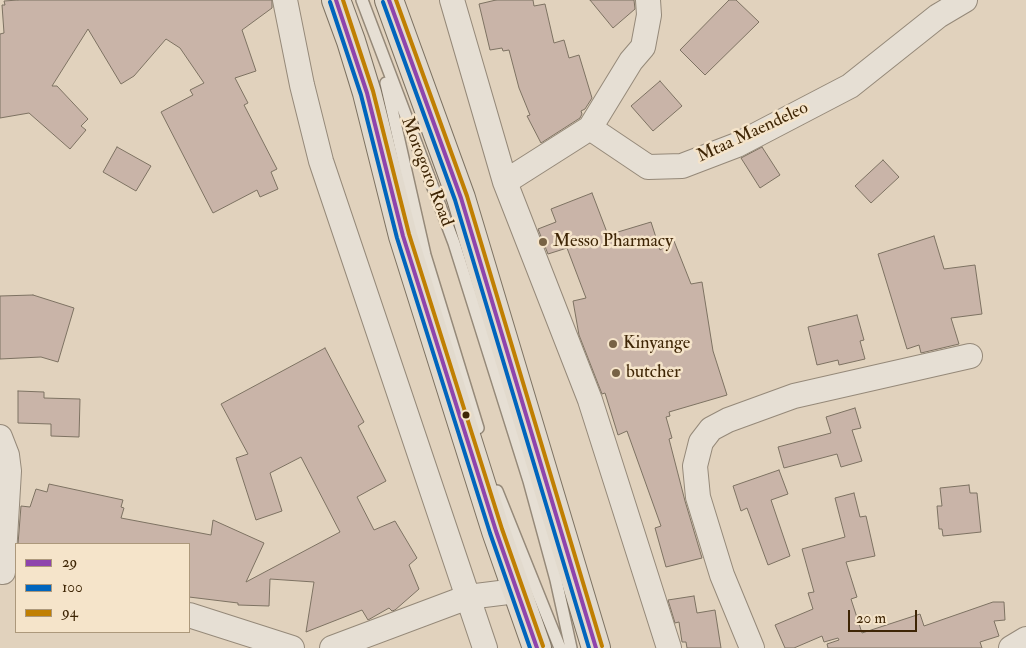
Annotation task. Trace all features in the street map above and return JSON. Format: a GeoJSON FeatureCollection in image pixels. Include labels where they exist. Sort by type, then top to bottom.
{"type":"FeatureCollection","features":[{"type":"Feature","properties":{"kind":"highway","name":"Morogoro Road"},"geometry":{"type":"LineString","coordinates":[[336,0],[352,41],[367,93],[403,236],[516,591],[537,648]]}},
{"type":"Feature","properties":{"kind":"highway","name":"Morogoro Road"},"geometry":{"type":"LineString","coordinates":[[389,0],[461,198],[596,648]]}},
{"type":"Feature","properties":{"kind":"street"},"geometry":{"type":"LineString","coordinates":[[285,0],[302,85],[322,161],[484,648]]}},
{"type":"Feature","properties":{"kind":"street"},"geometry":{"type":"LineString","coordinates":[[452,0],[505,182],[590,400],[669,648]]}},
{"type":"Feature","properties":{"kind":"street"},"geometry":{"type":"LineString","coordinates":[[505,182],[590,128],[631,61],[643,47],[649,15],[648,0]]}},
{"type":"Feature","properties":{"kind":"street","name":"Mtaa Maendeleo"},"geometry":{"type":"LineString","coordinates":[[590,128],[648,166],[682,166],[737,145],[850,86],[938,16],[966,0]]}},
{"type":"Feature","properties":{"kind":"street"},"geometry":{"type":"LineString","coordinates":[[752,648],[722,575],[698,497],[694,466],[701,442],[711,429],[728,420],[794,396],[970,356]]}},
{"type":"Feature","properties":{"kind":"street"},"geometry":{"type":"LineString","coordinates":[[0,437],[7,455],[9,471],[6,572]]}},
{"type":"Feature","properties":{"kind":"street"},"geometry":{"type":"LineString","coordinates":[[332,648],[468,597],[516,591]]}},
{"type":"Feature","properties":{"kind":"street"},"geometry":{"type":"LineString","coordinates":[[190,615],[292,648]]}},
{"type":"Feature","properties":{"kind":"street"},"geometry":{"type":"LineString","coordinates":[[1011,648],[1026,639]]}},
{"type":"Feature","properties":{"kind":"lane","name":"Morogoro Road"},"geometry":{"type":"LineString","coordinates":[[362,0],[454,244],[529,481],[556,580],[571,648]]}},
{"type":"Feature","properties":{"kind":"lane","name":"Morogoro Road"},"geometry":{"type":"LineString","coordinates":[[377,43],[425,254],[498,496],[560,648]]}},
{"type":"Feature","properties":{"kind":"building"},"geometry":{"type":"Polygon","coordinates":[[[272,0],[272,8],[242,30],[256,71],[235,78],[248,103],[244,105],[277,169],[271,172],[278,189],[260,197],[257,190],[213,213],[161,112],[193,95],[190,90],[204,83],[180,48],[166,39],[134,76],[121,84],[88,29],[52,86],[57,86],[88,119],[81,126],[86,130],[70,149],[29,113],[0,118],[0,34],[4,33],[2,5],[5,5],[4,1],[272,0]]]}},
{"type":"Feature","properties":{"kind":"building"},"geometry":{"type":"Polygon","coordinates":[[[496,0],[533,0],[534,6],[545,4],[554,43],[564,40],[569,58],[579,55],[592,98],[585,109],[581,111],[580,118],[541,143],[527,116],[530,115],[519,88],[509,50],[503,51],[502,48],[490,50],[479,4],[496,0]]]}},
{"type":"Feature","properties":{"kind":"building"},"geometry":{"type":"Polygon","coordinates":[[[590,0],[634,0],[635,9],[613,28],[590,0]]]}},
{"type":"Feature","properties":{"kind":"building"},"geometry":{"type":"Polygon","coordinates":[[[729,0],[736,0],[759,22],[705,75],[680,50],[729,0]]]}},
{"type":"Feature","properties":{"kind":"building"},"geometry":{"type":"Polygon","coordinates":[[[660,81],[682,106],[653,131],[631,106],[660,81]]]}},
{"type":"Feature","properties":{"kind":"building"},"geometry":{"type":"Polygon","coordinates":[[[117,147],[151,166],[136,191],[103,172],[117,147]]]}},
{"type":"Feature","properties":{"kind":"building"},"geometry":{"type":"Polygon","coordinates":[[[762,147],[780,175],[760,188],[741,158],[762,147]]]}},
{"type":"Feature","properties":{"kind":"building"},"geometry":{"type":"Polygon","coordinates":[[[883,160],[899,177],[871,203],[855,186],[883,160]]]}},
{"type":"Feature","properties":{"kind":"building"},"geometry":{"type":"Polygon","coordinates":[[[592,193],[608,235],[651,222],[660,250],[674,241],[691,284],[702,282],[713,351],[727,395],[669,412],[670,416],[666,417],[672,438],[669,439],[702,558],[666,567],[655,528],[661,526],[627,431],[618,435],[605,393],[602,394],[579,335],[573,301],[586,298],[567,248],[548,254],[538,229],[556,222],[551,209],[592,193]]]}},
{"type":"Feature","properties":{"kind":"building"},"geometry":{"type":"Polygon","coordinates":[[[934,236],[944,269],[975,265],[982,314],[951,318],[959,344],[921,353],[919,345],[907,349],[878,254],[934,236]]]}},
{"type":"Feature","properties":{"kind":"building"},"geometry":{"type":"Polygon","coordinates":[[[33,295],[74,308],[58,362],[41,357],[0,359],[0,296],[33,295]]]}},
{"type":"Feature","properties":{"kind":"building"},"geometry":{"type":"Polygon","coordinates":[[[857,315],[864,340],[860,341],[865,359],[839,365],[838,360],[817,365],[808,327],[857,315]]]}},
{"type":"Feature","properties":{"kind":"building"},"geometry":{"type":"Polygon","coordinates":[[[325,348],[364,422],[358,426],[386,481],[357,497],[374,530],[395,521],[417,558],[409,565],[419,589],[395,610],[392,611],[389,608],[368,620],[362,610],[306,632],[314,582],[270,579],[269,606],[238,605],[238,603],[190,597],[190,543],[18,543],[21,506],[30,507],[36,489],[47,492],[49,484],[123,500],[121,507],[124,508],[121,518],[211,535],[213,520],[264,543],[246,582],[340,532],[301,457],[270,473],[282,511],[256,520],[236,458],[248,454],[221,404],[325,348]]]}},
{"type":"Feature","properties":{"kind":"building"},"geometry":{"type":"Polygon","coordinates":[[[18,391],[44,392],[44,398],[80,399],[79,437],[51,436],[51,424],[18,423],[18,391]]]}},
{"type":"Feature","properties":{"kind":"building"},"geometry":{"type":"Polygon","coordinates":[[[855,408],[861,428],[852,430],[862,461],[841,467],[837,454],[784,468],[778,447],[831,433],[826,417],[855,408]]]}},
{"type":"Feature","properties":{"kind":"building"},"geometry":{"type":"Polygon","coordinates":[[[779,470],[788,494],[771,500],[790,556],[768,565],[747,508],[741,511],[733,486],[779,470]]]}},
{"type":"Feature","properties":{"kind":"building"},"geometry":{"type":"Polygon","coordinates":[[[969,485],[970,493],[977,493],[981,532],[943,536],[942,529],[939,529],[937,506],[942,506],[940,488],[969,485]]]}},
{"type":"Feature","properties":{"kind":"building"},"geometry":{"type":"Polygon","coordinates":[[[854,493],[860,517],[866,516],[875,556],[846,562],[857,597],[851,599],[862,633],[920,614],[924,626],[993,602],[1004,602],[1005,620],[994,621],[999,636],[980,642],[982,648],[828,648],[827,644],[839,640],[838,638],[824,642],[822,636],[794,648],[785,648],[775,625],[813,609],[808,593],[814,592],[802,549],[845,537],[835,498],[854,493]]]}},
{"type":"Feature","properties":{"kind":"building"},"geometry":{"type":"Polygon","coordinates":[[[694,596],[697,613],[715,610],[721,648],[687,648],[686,642],[682,642],[679,622],[675,623],[668,600],[694,596]]]}},
{"type":"Feature","properties":{"kind":"transit line","name":"29"},"geometry":{"type":"LineString","coordinates":[[336,0],[367,93],[403,236],[496,531],[537,648]]}},
{"type":"Feature","properties":{"kind":"transit line","name":"94"},"geometry":{"type":"LineString","coordinates":[[343,0],[373,91],[409,234],[502,529],[543,646]]}},
{"type":"Feature","properties":{"kind":"transit line","name":"29"},"geometry":{"type":"LineString","coordinates":[[389,0],[461,198],[596,648]]}},
{"type":"Feature","properties":{"kind":"transit line","name":"94"},"geometry":{"type":"LineString","coordinates":[[396,0],[467,196],[602,646]]}},
{"type":"Feature","properties":{"kind":"transit line","name":"100"},"geometry":{"type":"LineString","coordinates":[[330,2],[361,95],[397,238],[490,533],[530,648]]}},
{"type":"Feature","properties":{"kind":"transit line","name":"100"},"geometry":{"type":"LineString","coordinates":[[383,2],[455,200],[589,648]]}},
{"type":"Feature","properties":{"kind":"place","name":"Messo Pharmacy"},"geometry":{"type":"Point","coordinates":[543,242]}},
{"type":"Feature","properties":{"kind":"place","name":"Kinyange"},"geometry":{"type":"Point","coordinates":[613,344]}},
{"type":"Feature","properties":{"kind":"place","name":"butcher"},"geometry":{"type":"Point","coordinates":[616,373]}}]}
